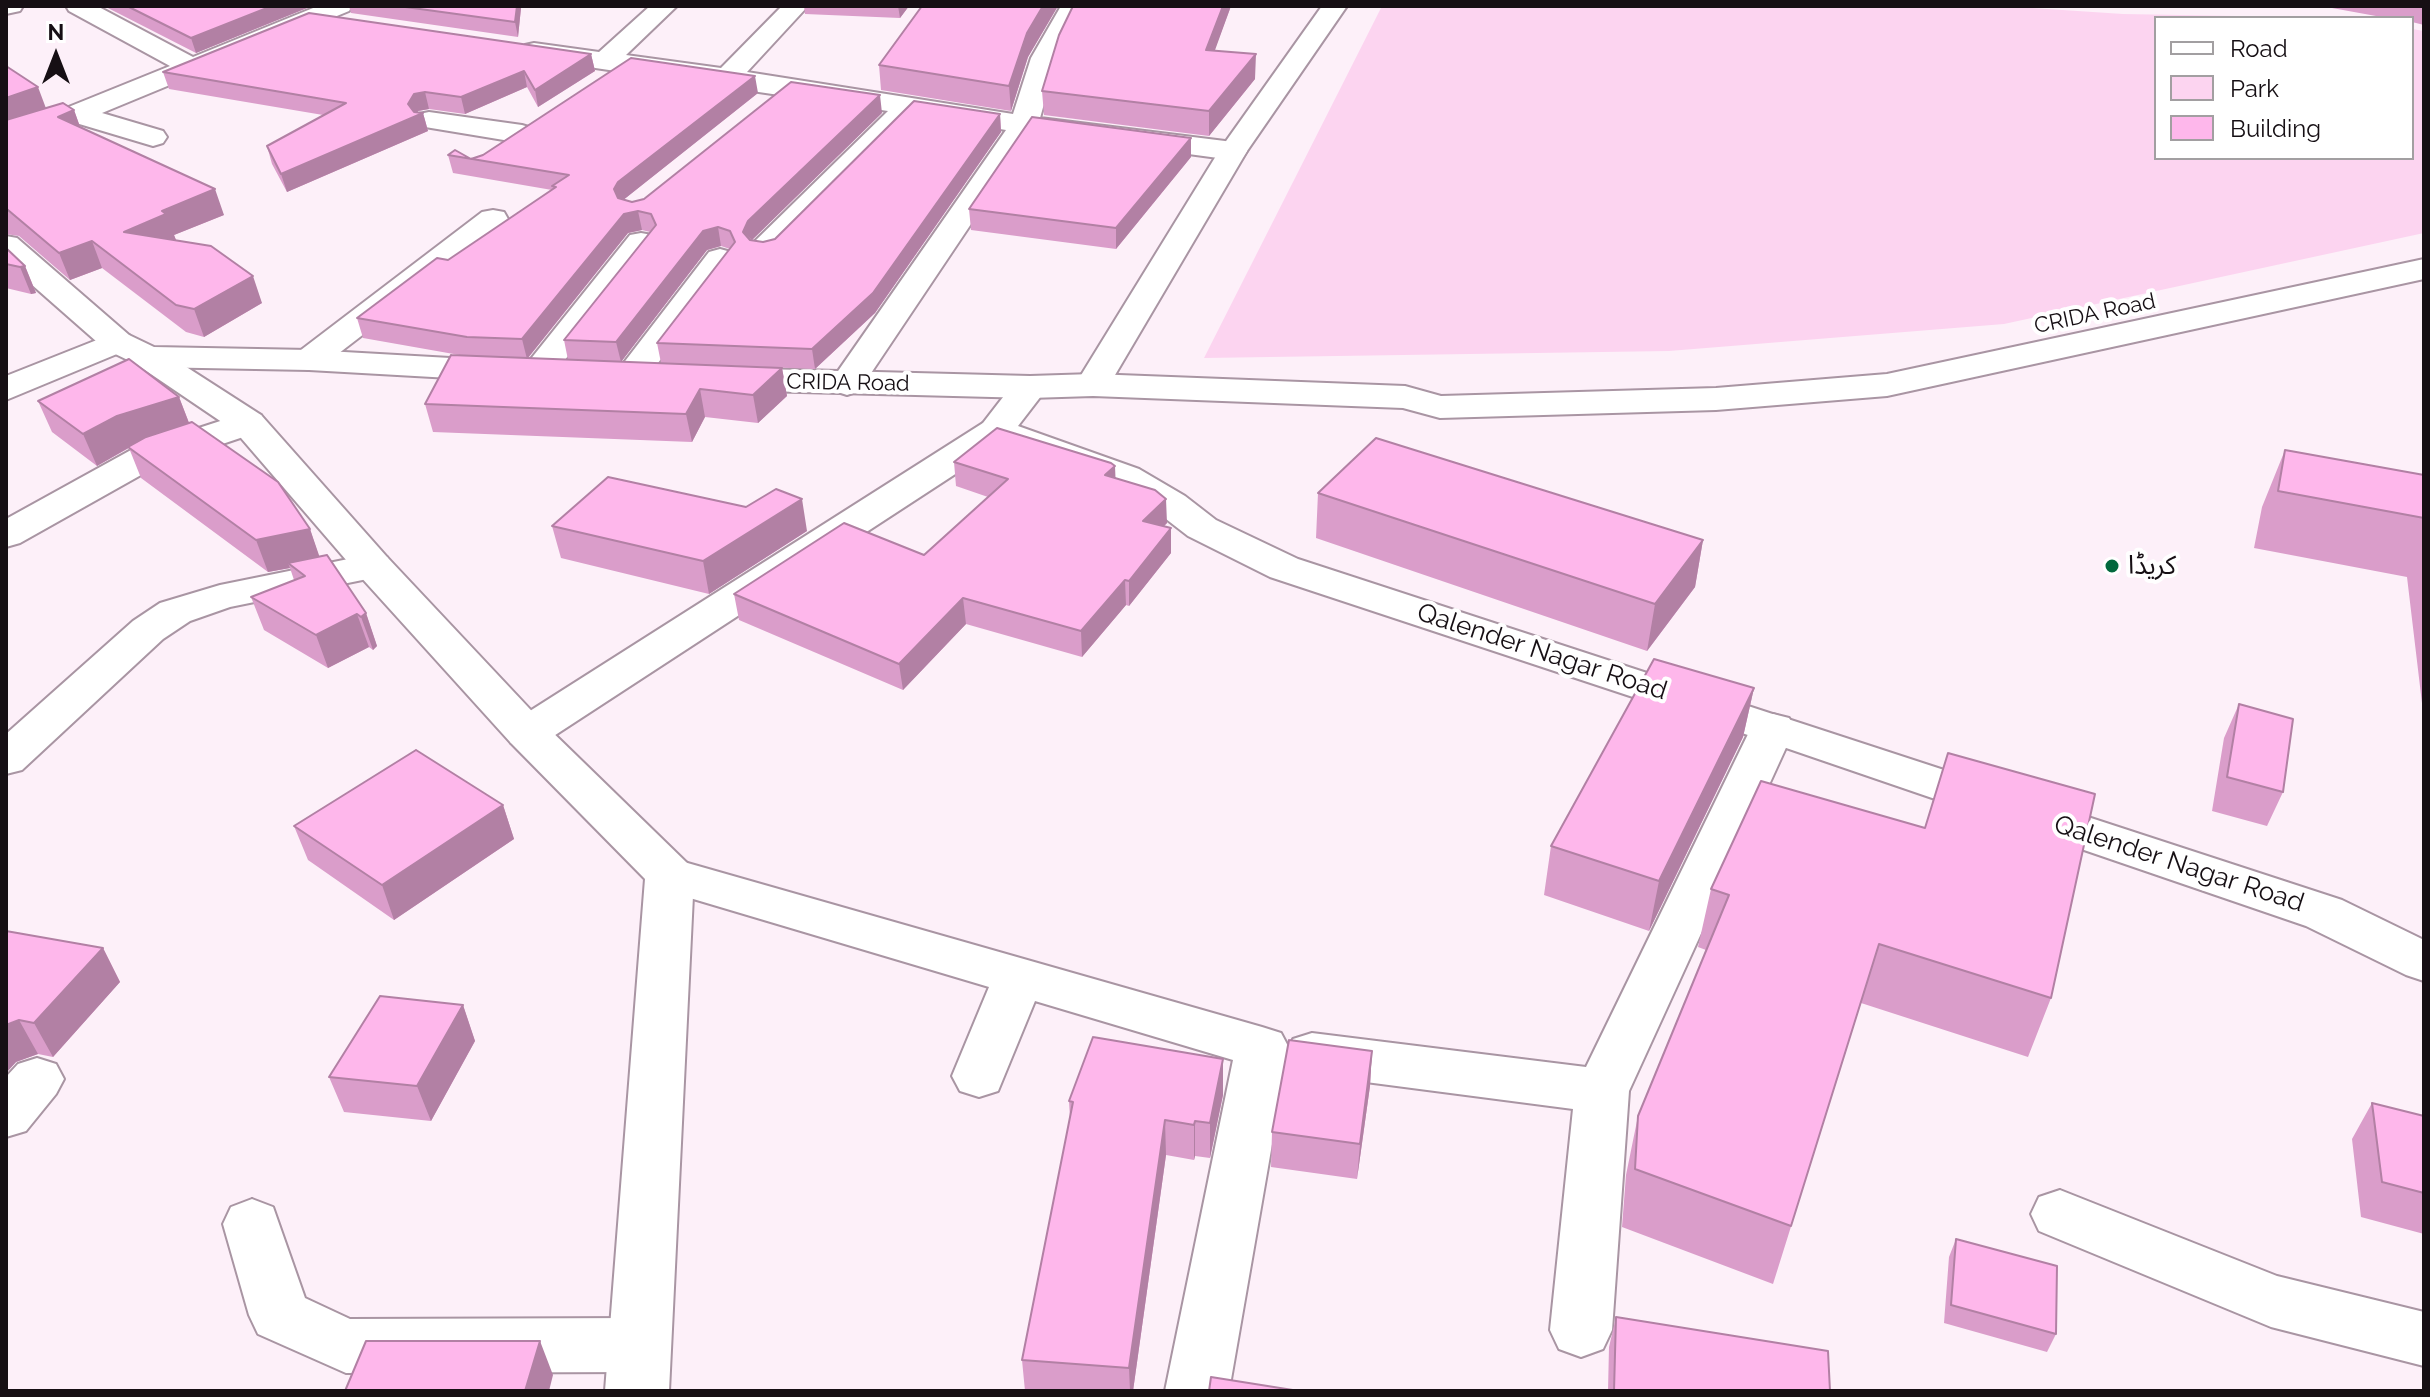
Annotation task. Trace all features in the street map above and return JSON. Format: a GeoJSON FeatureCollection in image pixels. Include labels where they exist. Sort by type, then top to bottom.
{"type":"FeatureCollection","features":[{"type":"Feature","properties":{"kind":"street"},"geometry":{"type":"LineString","coordinates":[[78,6],[192,67]]}},
{"type":"Feature","properties":{"kind":"street"},"geometry":{"type":"LineString","coordinates":[[6,137],[76,114],[340,6]]}},
{"type":"Feature","properties":{"kind":"street"},"geometry":{"type":"LineString","coordinates":[[610,69],[665,6]]}},
{"type":"Feature","properties":{"kind":"street"},"geometry":{"type":"LineString","coordinates":[[727,77],[796,6]]}},
{"type":"Feature","properties":{"kind":"street"},"geometry":{"type":"LineString","coordinates":[[847,384],[1024,124],[1044,58],[1073,6]]}},
{"type":"Feature","properties":{"kind":"street"},"geometry":{"type":"LineString","coordinates":[[1093,385],[1233,151],[1335,6]]}},
{"type":"Feature","properties":{"kind":"street"},"geometry":{"type":"LineString","coordinates":[[314,19],[359,26]]}},
{"type":"Feature","properties":{"kind":"street"},"geometry":{"type":"LineString","coordinates":[[512,48],[610,69],[727,77],[1024,124],[1233,151]]}},
{"type":"Feature","properties":{"kind":"street"},"geometry":{"type":"LineString","coordinates":[[859,97],[876,75]]}},
{"type":"Feature","properties":{"kind":"street"},"geometry":{"type":"LineString","coordinates":[[763,106],[786,88]]}},
{"type":"Feature","properties":{"kind":"street"},"geometry":{"type":"LineString","coordinates":[[765,249],[909,105]]}},
{"type":"Feature","properties":{"kind":"street"},"geometry":{"type":"LineString","coordinates":[[76,114],[153,137]]}},
{"type":"Feature","properties":{"kind":"street"},"geometry":{"type":"LineString","coordinates":[[487,157],[548,117]]}},
{"type":"Feature","properties":{"kind":"street"},"geometry":{"type":"LineString","coordinates":[[429,120],[522,134]]}},
{"type":"Feature","properties":{"kind":"street"},"geometry":{"type":"LineString","coordinates":[[309,360],[493,219]]}},
{"type":"Feature","properties":{"kind":"street"},"geometry":{"type":"LineString","coordinates":[[538,372],[641,242]]}},
{"type":"Feature","properties":{"kind":"street","name":"CRIDA Road"},"geometry":{"type":"LineString","coordinates":[[132,350],[538,372],[847,384],[1093,385],[1405,397],[1440,407],[1716,399],[1862,364],[2424,244]]}},
{"type":"Feature","properties":{"kind":"street"},"geometry":{"type":"LineString","coordinates":[[6,245],[132,350],[248,423],[373,566],[527,733],[670,875],[1262,1048],[1602,1091]]}},
{"type":"Feature","properties":{"kind":"street"},"geometry":{"type":"LineString","coordinates":[[605,375],[720,259]]}},
{"type":"Feature","properties":{"kind":"street","name":"CRIDA Road"},"geometry":{"type":"LineString","coordinates":[[1774,384],[1887,385],[2424,269]]}},
{"type":"Feature","properties":{"kind":"street"},"geometry":{"type":"LineString","coordinates":[[6,389],[132,350]]}},
{"type":"Feature","properties":{"kind":"street"},"geometry":{"type":"LineString","coordinates":[[527,733],[996,431],[1030,387]]}},
{"type":"Feature","properties":{"kind":"street"},"geometry":{"type":"LineString","coordinates":[[6,535],[144,458],[248,423]]}},
{"type":"Feature","properties":{"kind":"street","name":"Qalender Nagar Road"},"geometry":{"type":"LineString","coordinates":[[996,431],[1126,477],[1171,504],[1202,528],[1284,568],[2324,913],[2424,962]]}},
{"type":"Feature","properties":{"kind":"street"},"geometry":{"type":"LineString","coordinates":[[6,759],[148,630],[175,612],[220,597],[373,566]]}},
{"type":"Feature","properties":{"kind":"street"},"geometry":{"type":"LineString","coordinates":[[1581,1330],[1602,1091],[1773,728]]}},
{"type":"Feature","properties":{"kind":"street"},"geometry":{"type":"LineString","coordinates":[[252,1224],[280,1315],[346,1346],[638,1368],[670,875]]}},
{"type":"Feature","properties":{"kind":"street"},"geometry":{"type":"LineString","coordinates":[[979,1076],[1019,977]]}},
{"type":"Feature","properties":{"kind":"street"},"geometry":{"type":"LineString","coordinates":[[1197,1391],[1262,1048]]}},
{"type":"Feature","properties":{"kind":"street"},"geometry":{"type":"LineString","coordinates":[[2060,1214],[2271,1301],[2424,1339]]}},
{"type":"Feature","properties":{"kind":"green space"},"geometry":{"type":"Polygon","coordinates":[[[1382,6],[2002,6],[2123,14],[2236,16],[2154,16],[2154,160],[2414,160],[2414,29],[2424,31],[2424,233],[2004,324],[1669,351],[1204,358],[1382,6]]]}},
{"type":"Feature","properties":{"kind":"building"},"geometry":{"type":"Polygon","coordinates":[[[127,6],[272,6],[191,38],[127,6]]]}},
{"type":"Feature","properties":{"kind":"building"},"geometry":{"type":"Polygon","coordinates":[[[398,6],[517,6],[515,22],[398,6]]]}},
{"type":"Feature","properties":{"kind":"building"},"geometry":{"type":"Polygon","coordinates":[[[922,6],[1043,6],[1027,33],[1009,86],[879,65],[922,6]]]}},
{"type":"Feature","properties":{"kind":"building"},"geometry":{"type":"Polygon","coordinates":[[[1073,6],[1223,6],[1206,50],[1256,54],[1209,111],[1042,91],[1059,35],[1073,6]]]}},
{"type":"Feature","properties":{"kind":"building"},"geometry":{"type":"Polygon","coordinates":[[[309,13],[591,54],[535,90],[524,71],[461,97],[425,92],[414,94],[408,104],[414,112],[423,113],[281,174],[267,146],[346,103],[163,72],[309,13]]]}},
{"type":"Feature","properties":{"kind":"building"},"geometry":{"type":"Polygon","coordinates":[[[631,58],[755,76],[618,182],[614,189],[618,198],[632,202],[644,199],[791,82],[880,95],[748,221],[743,232],[750,240],[763,242],[775,239],[914,101],[1000,114],[873,293],[812,349],[657,343],[735,242],[730,231],[718,227],[703,231],[616,342],[564,340],[656,225],[651,214],[638,211],[624,214],[522,339],[467,337],[357,318],[437,258],[448,260],[569,175],[471,159],[483,155],[631,58]]]}},
{"type":"Feature","properties":{"kind":"building"},"geometry":{"type":"Polygon","coordinates":[[[6,66],[38,87],[6,98],[6,66]]]}},
{"type":"Feature","properties":{"kind":"building"},"geometry":{"type":"Polygon","coordinates":[[[63,103],[74,110],[58,117],[215,189],[162,211],[166,214],[124,232],[211,246],[253,276],[194,309],[176,305],[92,241],[59,253],[6,209],[6,120],[63,103]]]}},
{"type":"Feature","properties":{"kind":"building"},"geometry":{"type":"Polygon","coordinates":[[[1032,117],[1191,138],[1116,228],[969,209],[1032,117]]]}},
{"type":"Feature","properties":{"kind":"building"},"geometry":{"type":"Polygon","coordinates":[[[455,150],[471,159],[448,155],[455,150]]]}},
{"type":"Feature","properties":{"kind":"building"},"geometry":{"type":"Polygon","coordinates":[[[6,248],[25,266],[6,264],[6,248]]]}},
{"type":"Feature","properties":{"kind":"building"},"geometry":{"type":"Polygon","coordinates":[[[451,355],[782,368],[753,395],[700,389],[686,414],[425,404],[451,355]]]}},
{"type":"Feature","properties":{"kind":"building"},"geometry":{"type":"Polygon","coordinates":[[[129,359],[179,397],[117,416],[83,434],[38,401],[129,359]]]}},
{"type":"Feature","properties":{"kind":"building"},"geometry":{"type":"Polygon","coordinates":[[[192,422],[278,482],[310,529],[256,540],[128,447],[146,437],[192,422]]]}},
{"type":"Feature","properties":{"kind":"building"},"geometry":{"type":"Polygon","coordinates":[[[997,428],[1111,463],[1115,466],[1105,475],[1155,490],[1166,499],[1143,521],[1171,528],[1129,581],[1125,580],[1081,631],[963,598],[899,664],[734,594],[844,523],[924,555],[1008,479],[954,462],[997,428]]]}},
{"type":"Feature","properties":{"kind":"building"},"geometry":{"type":"Polygon","coordinates":[[[1376,438],[1703,540],[1655,604],[1318,493],[1376,438]]]}},
{"type":"Feature","properties":{"kind":"building"},"geometry":{"type":"Polygon","coordinates":[[[2285,450],[2424,475],[2424,518],[2278,491],[2285,450]]]}},
{"type":"Feature","properties":{"kind":"building"},"geometry":{"type":"Polygon","coordinates":[[[608,477],[746,507],[776,489],[802,499],[703,561],[552,526],[608,477]]]}},
{"type":"Feature","properties":{"kind":"building"},"geometry":{"type":"Polygon","coordinates":[[[327,555],[366,613],[361,617],[357,614],[316,635],[251,597],[305,576],[288,563],[327,555]]]}},
{"type":"Feature","properties":{"kind":"building"},"geometry":{"type":"Polygon","coordinates":[[[1654,659],[1754,688],[1659,881],[1551,846],[1654,659]]]}},
{"type":"Feature","properties":{"kind":"building"},"geometry":{"type":"Polygon","coordinates":[[[2239,704],[2293,719],[2283,792],[2227,777],[2239,704]]]}},
{"type":"Feature","properties":{"kind":"building"},"geometry":{"type":"Polygon","coordinates":[[[416,750],[503,805],[382,885],[294,826],[416,750]]]}},
{"type":"Feature","properties":{"kind":"building"},"geometry":{"type":"Polygon","coordinates":[[[1948,753],[2095,794],[2051,998],[1879,944],[1791,1226],[1635,1169],[1638,1116],[1729,895],[1711,889],[1761,781],[1925,828],[1948,753]]]}},
{"type":"Feature","properties":{"kind":"building"},"geometry":{"type":"Polygon","coordinates":[[[6,931],[103,948],[34,1023],[19,1020],[6,1025],[6,931]]]}},
{"type":"Feature","properties":{"kind":"building"},"geometry":{"type":"Polygon","coordinates":[[[380,996],[463,1005],[417,1086],[329,1077],[380,996]]]}},
{"type":"Feature","properties":{"kind":"building"},"geometry":{"type":"Polygon","coordinates":[[[1093,1037],[1223,1059],[1210,1123],[1195,1121],[1194,1125],[1165,1120],[1129,1368],[1022,1360],[1073,1102],[1069,1101],[1093,1037]]]}},
{"type":"Feature","properties":{"kind":"building"},"geometry":{"type":"Polygon","coordinates":[[[1289,1040],[1372,1051],[1360,1144],[1272,1132],[1289,1040]]]}},
{"type":"Feature","properties":{"kind":"building"},"geometry":{"type":"Polygon","coordinates":[[[2372,1103],[2424,1116],[2424,1193],[2382,1182],[2372,1103]]]}},
{"type":"Feature","properties":{"kind":"building"},"geometry":{"type":"Polygon","coordinates":[[[1956,1239],[2057,1266],[2056,1334],[1951,1305],[1956,1239]]]}},
{"type":"Feature","properties":{"kind":"building"},"geometry":{"type":"Polygon","coordinates":[[[1616,1317],[1828,1351],[1830,1391],[1614,1391],[1616,1317]]]}},
{"type":"Feature","properties":{"kind":"building"},"geometry":{"type":"Polygon","coordinates":[[[366,1341],[540,1341],[525,1391],[345,1391],[366,1341]]]}},
{"type":"Feature","properties":{"kind":"building"},"geometry":{"type":"Polygon","coordinates":[[[1211,1377],[1299,1391],[1209,1391],[1211,1377]]]}},
{"type":"Feature","properties":{"kind":"place","name":"کریڈا"},"geometry":{"type":"Point","coordinates":[2112,566]}}]}
